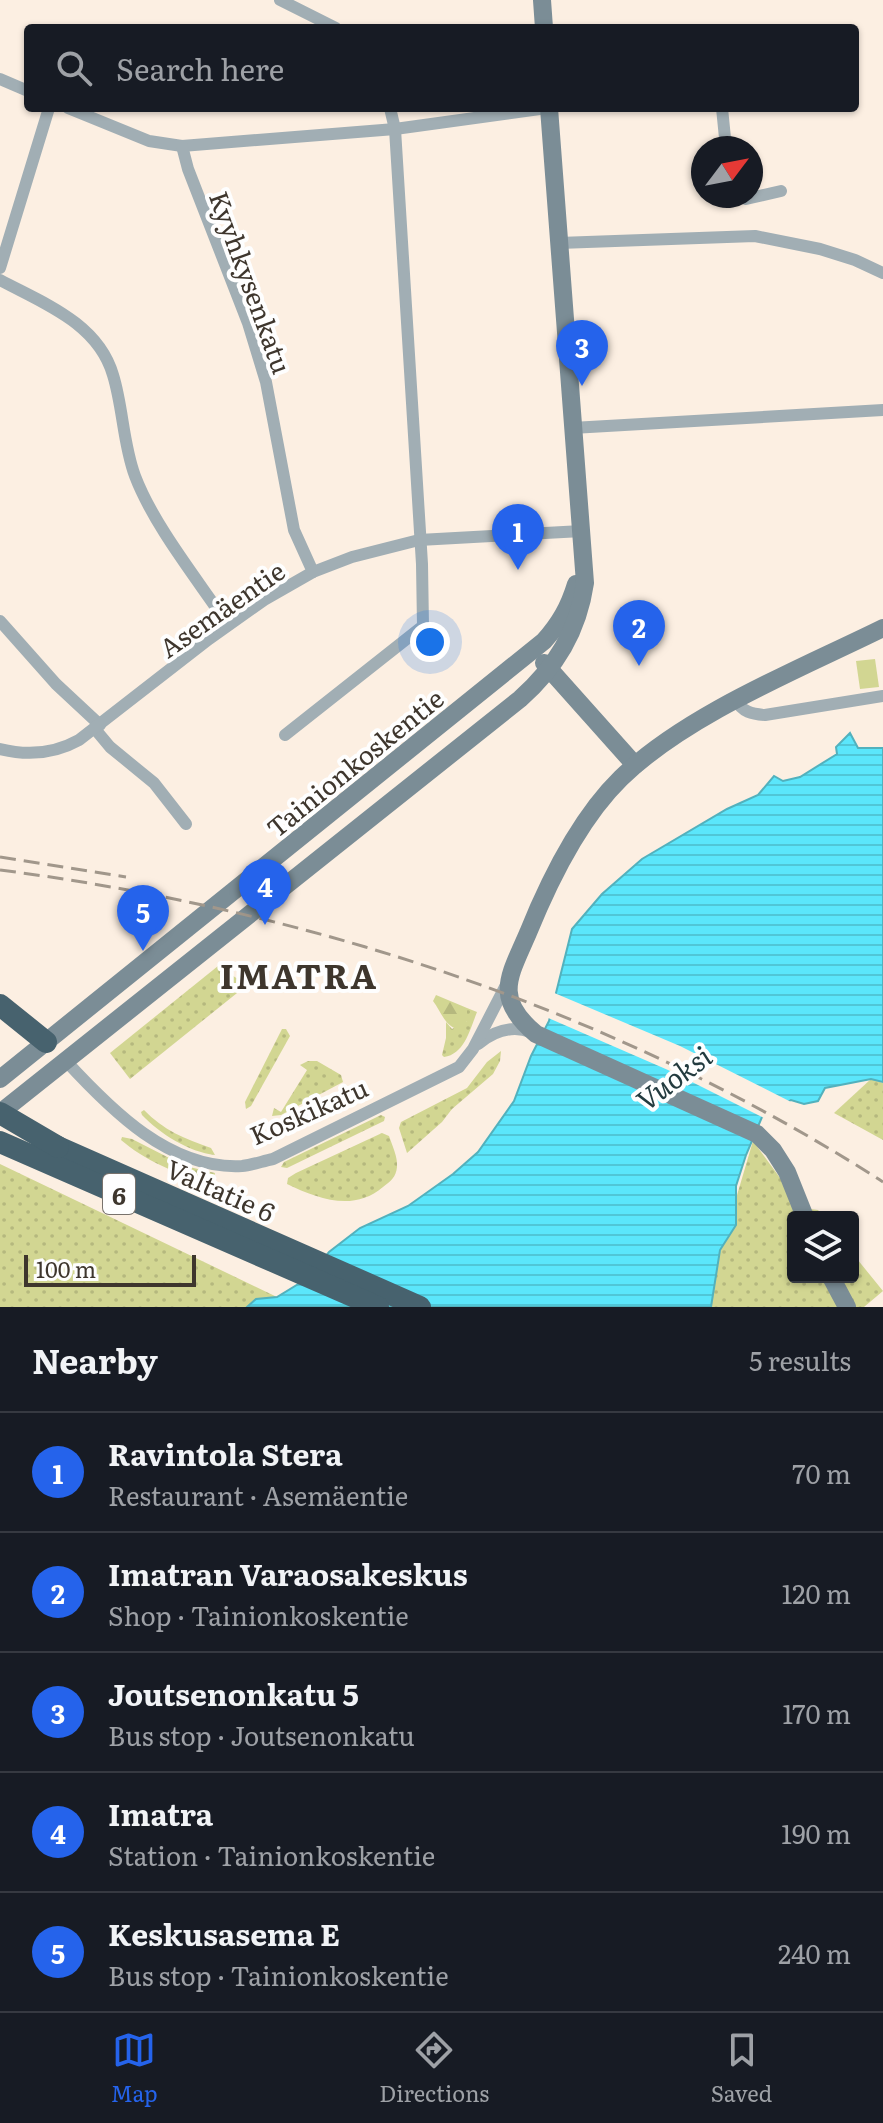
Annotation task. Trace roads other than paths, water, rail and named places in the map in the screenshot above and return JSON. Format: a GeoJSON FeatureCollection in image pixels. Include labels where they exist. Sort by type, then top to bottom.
{"type":"FeatureCollection","features":[{"type":"Feature","properties":{"kind":"highway"},"geometry":{"type":"LineString","coordinates":[[0,1005],[46,1042]]}},
{"type":"Feature","properties":{"kind":"highway"},"geometry":{"type":"LineString","coordinates":[[0,1113],[58,1147]]}},
{"type":"Feature","properties":{"kind":"highway","name":"Valtatie 6"},"geometry":{"type":"LineString","coordinates":[[0,1122],[420,1307]]}},
{"type":"Feature","properties":{"kind":"highway","name":"Valtatie 6"},"geometry":{"type":"LineString","coordinates":[[0,1142],[378,1307]]}},
{"type":"Feature","properties":{"kind":"main road"},"geometry":{"type":"LineString","coordinates":[[542,0],[544,24]]}},
{"type":"Feature","properties":{"kind":"main road","name":"Tainionkoskentie"},"geometry":{"type":"LineString","coordinates":[[0,1113],[520,699],[550,669],[564,649],[582,606],[585,583],[548,112]]}},
{"type":"Feature","properties":{"kind":"main road","name":"Tainionkoskentie"},"geometry":{"type":"LineString","coordinates":[[0,1079],[532,650],[558,625],[569,604],[582,538]]}},
{"type":"Feature","properties":{"kind":"main road"},"geometry":{"type":"LineString","coordinates":[[803,1211],[787,1172],[773,1150],[757,1134],[536,1034],[511,1007],[509,978],[563,859],[603,798],[635,765],[736,700],[883,628]]}},
{"type":"Feature","properties":{"kind":"main road"},"geometry":{"type":"LineString","coordinates":[[532,650],[635,765]]}},
{"type":"Feature","properties":{"kind":"main road","name":"Koskikatu"},"geometry":{"type":"LineString","coordinates":[[46,1042],[66,1061]]}},
{"type":"Feature","properties":{"kind":"main road"},"geometry":{"type":"LineString","coordinates":[[834,1283],[847,1307]]}},
{"type":"Feature","properties":{"kind":"street"},"geometry":{"type":"LineString","coordinates":[[280,0],[328,24]]}},
{"type":"Feature","properties":{"kind":"street"},"geometry":{"type":"LineString","coordinates":[[0,79],[24,89]]}},
{"type":"Feature","properties":{"kind":"street"},"geometry":{"type":"LineString","coordinates":[[0,268],[48,112]]}},
{"type":"Feature","properties":{"kind":"street"},"geometry":{"type":"LineString","coordinates":[[78,112],[149,141],[182,146],[395,129],[519,112]]}},
{"type":"Feature","properties":{"kind":"street"},"geometry":{"type":"LineString","coordinates":[[285,735],[423,626],[395,129],[391,112]]}},
{"type":"Feature","properties":{"kind":"street"},"geometry":{"type":"LineString","coordinates":[[722,112],[725,136]]}},
{"type":"Feature","properties":{"kind":"street","name":"Kyyhkysenkatu"},"geometry":{"type":"LineString","coordinates":[[182,146],[188,169],[248,323],[266,382],[294,530],[313,572]]}},
{"type":"Feature","properties":{"kind":"street"},"geometry":{"type":"LineString","coordinates":[[763,195],[781,191]]}},
{"type":"Feature","properties":{"kind":"street"},"geometry":{"type":"LineString","coordinates":[[559,243],[755,236],[820,249],[883,273]]}},
{"type":"Feature","properties":{"kind":"street"},"geometry":{"type":"LineString","coordinates":[[0,280],[67,316],[97,343],[112,372],[134,473],[148,505],[228,625]]}},
{"type":"Feature","properties":{"kind":"street"},"geometry":{"type":"LineString","coordinates":[[572,428],[883,410]]}},
{"type":"Feature","properties":{"kind":"street","name":"Asemäentie"},"geometry":{"type":"LineString","coordinates":[[0,749],[15,753],[48,752],[68,746],[98,727],[264,600],[313,572],[352,557],[419,540],[582,538]]}},
{"type":"Feature","properties":{"kind":"street"},"geometry":{"type":"LineString","coordinates":[[0,621],[98,727],[110,747],[154,783],[186,824]]}},
{"type":"Feature","properties":{"kind":"street"},"geometry":{"type":"LineString","coordinates":[[736,700],[740,708],[765,715],[883,696]]}},
{"type":"Feature","properties":{"kind":"street","name":"Koskikatu"},"geometry":{"type":"LineString","coordinates":[[66,1061],[123,1118],[166,1146],[196,1160],[245,1166],[273,1159],[459,1067],[473,1049],[509,978]]}},
{"type":"Feature","properties":{"kind":"street","name":"Koskikatu"},"geometry":{"type":"LineString","coordinates":[[473,1049],[487,1037],[504,1030],[524,1029],[536,1034]]}},
{"type":"Feature","properties":{"kind":"water","name":"Vuoksi"},"geometry":{"type":"Polygon","coordinates":[[[850,733],[858,748],[883,748],[883,1082],[871,1079],[825,1088],[818,1101],[804,1104],[791,1100],[762,1117],[736,1186],[736,1225],[720,1250],[711,1307],[247,1307],[256,1299],[277,1297],[308,1278],[329,1252],[360,1228],[408,1206],[478,1152],[514,1101],[531,1056],[549,1021],[572,929],[602,894],[642,859],[727,809],[758,795],[774,776],[783,781],[800,777],[837,754],[836,747],[850,733]]]}},
{"type":"Feature","properties":{"kind":"railway"},"geometry":{"type":"LineString","coordinates":[[0,857],[126,877]]}},
{"type":"Feature","properties":{"kind":"railway"},"geometry":{"type":"LineString","coordinates":[[0,870],[116,888],[232,912],[346,941],[459,977],[570,1019],[677,1067],[782,1121],[883,1182]]}},
{"type":"Feature","properties":{"kind":"place","name":"Joutsenonkatu 5"},"geometry":{"type":"Point","coordinates":[582,386]}},
{"type":"Feature","properties":{"kind":"place","name":"Ravintola Stera"},"geometry":{"type":"Point","coordinates":[518,570]}},
{"type":"Feature","properties":{"kind":"place","name":"Imatran Varaosakeskus"},"geometry":{"type":"Point","coordinates":[639,666]}},
{"type":"Feature","properties":{"kind":"place","name":"Imatra"},"geometry":{"type":"Point","coordinates":[265,925]}},
{"type":"Feature","properties":{"kind":"place","name":"Keskusasema E"},"geometry":{"type":"Point","coordinates":[143,951]}},
{"type":"Feature","properties":{"kind":"district","name":"IMATRA"},"geometry":{"type":"Point","coordinates":[299,974]}}]}
